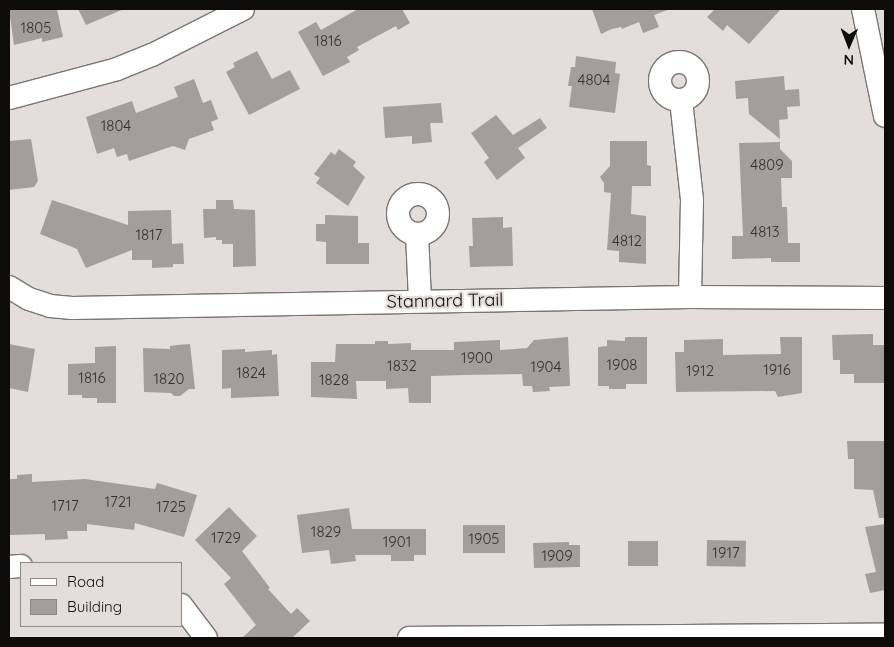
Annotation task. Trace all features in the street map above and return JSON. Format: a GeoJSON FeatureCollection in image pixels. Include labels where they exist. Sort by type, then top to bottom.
{"type":"FeatureCollection","features":[{"type":"Feature","properties":{"kind":"street"},"geometry":{"type":"LineString","coordinates":[[9,98],[117,69],[152,56],[242,9]]}},
{"type":"Feature","properties":{"kind":"street"},"geometry":{"type":"LineString","coordinates":[[863,9],[885,116]]}},
{"type":"Feature","properties":{"kind":"street"},"geometry":{"type":"LineString","coordinates":[[682,100],[692,200],[690,297]]}},
{"type":"Feature","properties":{"kind":"street"},"geometry":{"type":"LineString","coordinates":[[417,234],[420,301]]}},
{"type":"Feature","properties":{"kind":"street","name":"Stannard Trail"},"geometry":{"type":"LineString","coordinates":[[9,287],[29,299],[50,306],[72,308],[690,297],[885,298]]}},
{"type":"Feature","properties":{"kind":"street"},"geometry":{"type":"LineString","coordinates":[[182,606],[206,638]]}},
{"type":"Feature","properties":{"kind":"street"},"geometry":{"type":"LineString","coordinates":[[409,638],[885,635]]}},
{"type":"Feature","properties":{"kind":"building"},"geometry":{"type":"Polygon","coordinates":[[[9,9],[57,9],[63,37],[42,42],[42,38],[14,45],[9,9]]]}},
{"type":"Feature","properties":{"kind":"building"},"geometry":{"type":"Polygon","coordinates":[[[78,9],[124,9],[86,25],[78,9]]]}},
{"type":"Feature","properties":{"kind":"building"},"geometry":{"type":"Polygon","coordinates":[[[358,9],[402,9],[410,23],[398,30],[396,26],[357,47],[359,50],[347,57],[350,62],[323,76],[298,32],[316,22],[321,30],[358,9]]]}},
{"type":"Feature","properties":{"kind":"building"},"geometry":{"type":"Polygon","coordinates":[[[592,9],[670,9],[654,15],[659,27],[643,33],[639,22],[622,29],[621,27],[612,29],[601,34],[592,9]]]}},
{"type":"Feature","properties":{"kind":"building"},"geometry":{"type":"Polygon","coordinates":[[[715,9],[781,9],[749,44],[727,25],[723,31],[707,17],[715,9]]]}},
{"type":"Feature","properties":{"kind":"building"},"geometry":{"type":"Polygon","coordinates":[[[257,51],[272,79],[290,70],[300,89],[249,115],[226,72],[235,67],[233,63],[257,51]]]}},
{"type":"Feature","properties":{"kind":"building"},"geometry":{"type":"Polygon","coordinates":[[[576,56],[616,62],[615,73],[620,74],[615,113],[569,107],[572,86],[568,86],[571,67],[575,67],[576,56]]]}},
{"type":"Feature","properties":{"kind":"building"},"geometry":{"type":"Polygon","coordinates":[[[784,76],[785,90],[799,89],[800,106],[787,107],[788,119],[779,120],[780,139],[749,114],[748,98],[736,99],[735,81],[784,76]]]}},
{"type":"Feature","properties":{"kind":"building"},"geometry":{"type":"Polygon","coordinates":[[[194,79],[203,103],[211,100],[218,119],[211,122],[214,130],[189,139],[185,150],[173,146],[129,161],[127,154],[117,157],[114,148],[97,154],[86,117],[132,101],[136,113],[178,97],[174,87],[194,79]]]}},
{"type":"Feature","properties":{"kind":"building"},"geometry":{"type":"Polygon","coordinates":[[[441,103],[443,123],[430,123],[432,142],[412,144],[412,136],[385,138],[383,107],[441,103]]]}},
{"type":"Feature","properties":{"kind":"building"},"geometry":{"type":"Polygon","coordinates":[[[496,115],[513,135],[540,118],[547,128],[518,148],[525,158],[497,180],[484,162],[489,158],[471,133],[496,115]]]}},
{"type":"Feature","properties":{"kind":"building"},"geometry":{"type":"Polygon","coordinates":[[[31,139],[38,181],[34,187],[9,190],[9,141],[31,139]]]}},
{"type":"Feature","properties":{"kind":"building"},"geometry":{"type":"Polygon","coordinates":[[[610,141],[647,141],[647,165],[651,166],[651,186],[632,186],[631,214],[646,216],[646,264],[619,262],[619,251],[607,250],[611,193],[604,192],[604,183],[600,177],[610,166],[610,141]]]}},
{"type":"Feature","properties":{"kind":"building"},"geometry":{"type":"Polygon","coordinates":[[[780,142],[780,149],[792,161],[792,178],[781,178],[782,207],[787,207],[788,243],[800,243],[800,262],[771,262],[771,258],[732,259],[732,236],[743,236],[739,143],[780,142]]]}},
{"type":"Feature","properties":{"kind":"building"},"geometry":{"type":"Polygon","coordinates":[[[339,149],[356,162],[353,166],[365,177],[348,206],[316,183],[320,178],[314,174],[331,152],[335,155],[339,149]]]}},
{"type":"Feature","properties":{"kind":"building"},"geometry":{"type":"Polygon","coordinates":[[[52,200],[128,225],[128,211],[171,210],[172,244],[183,243],[184,264],[173,264],[173,267],[152,268],[152,260],[132,260],[132,250],[86,268],[77,249],[40,234],[52,200]]]}},
{"type":"Feature","properties":{"kind":"building"},"geometry":{"type":"Polygon","coordinates":[[[216,200],[233,200],[234,209],[255,210],[256,266],[233,267],[233,244],[222,244],[222,240],[216,240],[216,237],[204,238],[203,209],[216,209],[216,200]]]}},
{"type":"Feature","properties":{"kind":"building"},"geometry":{"type":"Polygon","coordinates":[[[325,215],[358,216],[358,243],[369,243],[369,264],[326,264],[326,242],[316,241],[316,224],[325,224],[325,215]]]}},
{"type":"Feature","properties":{"kind":"building"},"geometry":{"type":"Polygon","coordinates":[[[503,217],[503,228],[512,227],[513,266],[470,267],[469,246],[473,246],[472,218],[503,217]]]}},
{"type":"Feature","properties":{"kind":"building"},"geometry":{"type":"Polygon","coordinates":[[[873,334],[873,345],[885,345],[885,383],[854,383],[854,374],[840,374],[840,360],[833,360],[832,335],[873,334]]]}},
{"type":"Feature","properties":{"kind":"building"},"geometry":{"type":"Polygon","coordinates":[[[568,337],[570,386],[549,387],[550,391],[533,392],[532,386],[523,386],[522,374],[465,375],[431,376],[431,403],[409,403],[408,388],[386,389],[386,381],[356,381],[357,399],[311,397],[311,362],[335,362],[336,344],[375,344],[375,341],[388,341],[388,344],[411,343],[411,350],[454,350],[454,342],[500,340],[500,350],[527,348],[534,340],[568,337]]]}},
{"type":"Feature","properties":{"kind":"building"},"geometry":{"type":"Polygon","coordinates":[[[625,337],[647,337],[647,384],[626,384],[626,389],[609,389],[609,386],[598,386],[598,347],[607,346],[607,340],[625,341],[625,337]]]}},
{"type":"Feature","properties":{"kind":"building"},"geometry":{"type":"Polygon","coordinates":[[[780,337],[802,337],[802,393],[778,397],[775,391],[676,392],[675,352],[684,352],[684,340],[723,339],[723,355],[781,354],[780,337]]]}},
{"type":"Feature","properties":{"kind":"building"},"geometry":{"type":"Polygon","coordinates":[[[9,344],[35,349],[28,392],[9,388],[9,344]]]}},
{"type":"Feature","properties":{"kind":"building"},"geometry":{"type":"Polygon","coordinates":[[[190,344],[195,389],[189,389],[180,396],[174,396],[171,393],[144,392],[143,348],[170,349],[170,346],[190,344]]]}},
{"type":"Feature","properties":{"kind":"building"},"geometry":{"type":"Polygon","coordinates":[[[116,346],[116,403],[97,403],[97,398],[82,398],[82,395],[68,395],[68,364],[95,363],[95,347],[116,346]]]}},
{"type":"Feature","properties":{"kind":"building"},"geometry":{"type":"Polygon","coordinates":[[[245,349],[245,352],[272,350],[272,355],[277,354],[279,396],[231,398],[231,388],[222,389],[222,350],[245,349]]]}},
{"type":"Feature","properties":{"kind":"building"},"geometry":{"type":"Polygon","coordinates":[[[847,441],[885,441],[885,518],[879,518],[873,490],[854,489],[854,459],[848,459],[847,441]]]}},
{"type":"Feature","properties":{"kind":"building"},"geometry":{"type":"Polygon","coordinates":[[[32,474],[32,482],[85,479],[155,489],[157,483],[197,495],[184,537],[135,523],[134,530],[87,524],[87,531],[67,531],[68,539],[45,540],[45,534],[9,535],[9,479],[17,479],[17,475],[32,474]]]}},
{"type":"Feature","properties":{"kind":"building"},"geometry":{"type":"Polygon","coordinates":[[[229,507],[257,536],[242,551],[270,588],[268,589],[291,614],[297,608],[310,621],[292,638],[242,638],[256,625],[224,584],[231,578],[195,540],[229,507]]]}},
{"type":"Feature","properties":{"kind":"building"},"geometry":{"type":"Polygon","coordinates":[[[349,508],[352,529],[426,529],[426,555],[414,555],[414,561],[391,561],[391,555],[355,555],[356,561],[331,564],[329,550],[302,553],[297,515],[349,508]]]}},
{"type":"Feature","properties":{"kind":"building"},"geometry":{"type":"Polygon","coordinates":[[[885,524],[885,590],[870,593],[865,574],[876,572],[865,527],[885,524]]]}},
{"type":"Feature","properties":{"kind":"building"},"geometry":{"type":"Polygon","coordinates":[[[463,525],[505,525],[505,553],[463,553],[463,525]]]}},
{"type":"Feature","properties":{"kind":"building"},"geometry":{"type":"Polygon","coordinates":[[[707,540],[746,541],[746,567],[707,566],[707,540]]]}},
{"type":"Feature","properties":{"kind":"building"},"geometry":{"type":"Polygon","coordinates":[[[628,541],[658,541],[658,566],[628,566],[628,541]]]}},
{"type":"Feature","properties":{"kind":"building"},"geometry":{"type":"Polygon","coordinates":[[[569,542],[569,545],[580,545],[580,567],[534,568],[533,543],[569,542]]]}}]}
